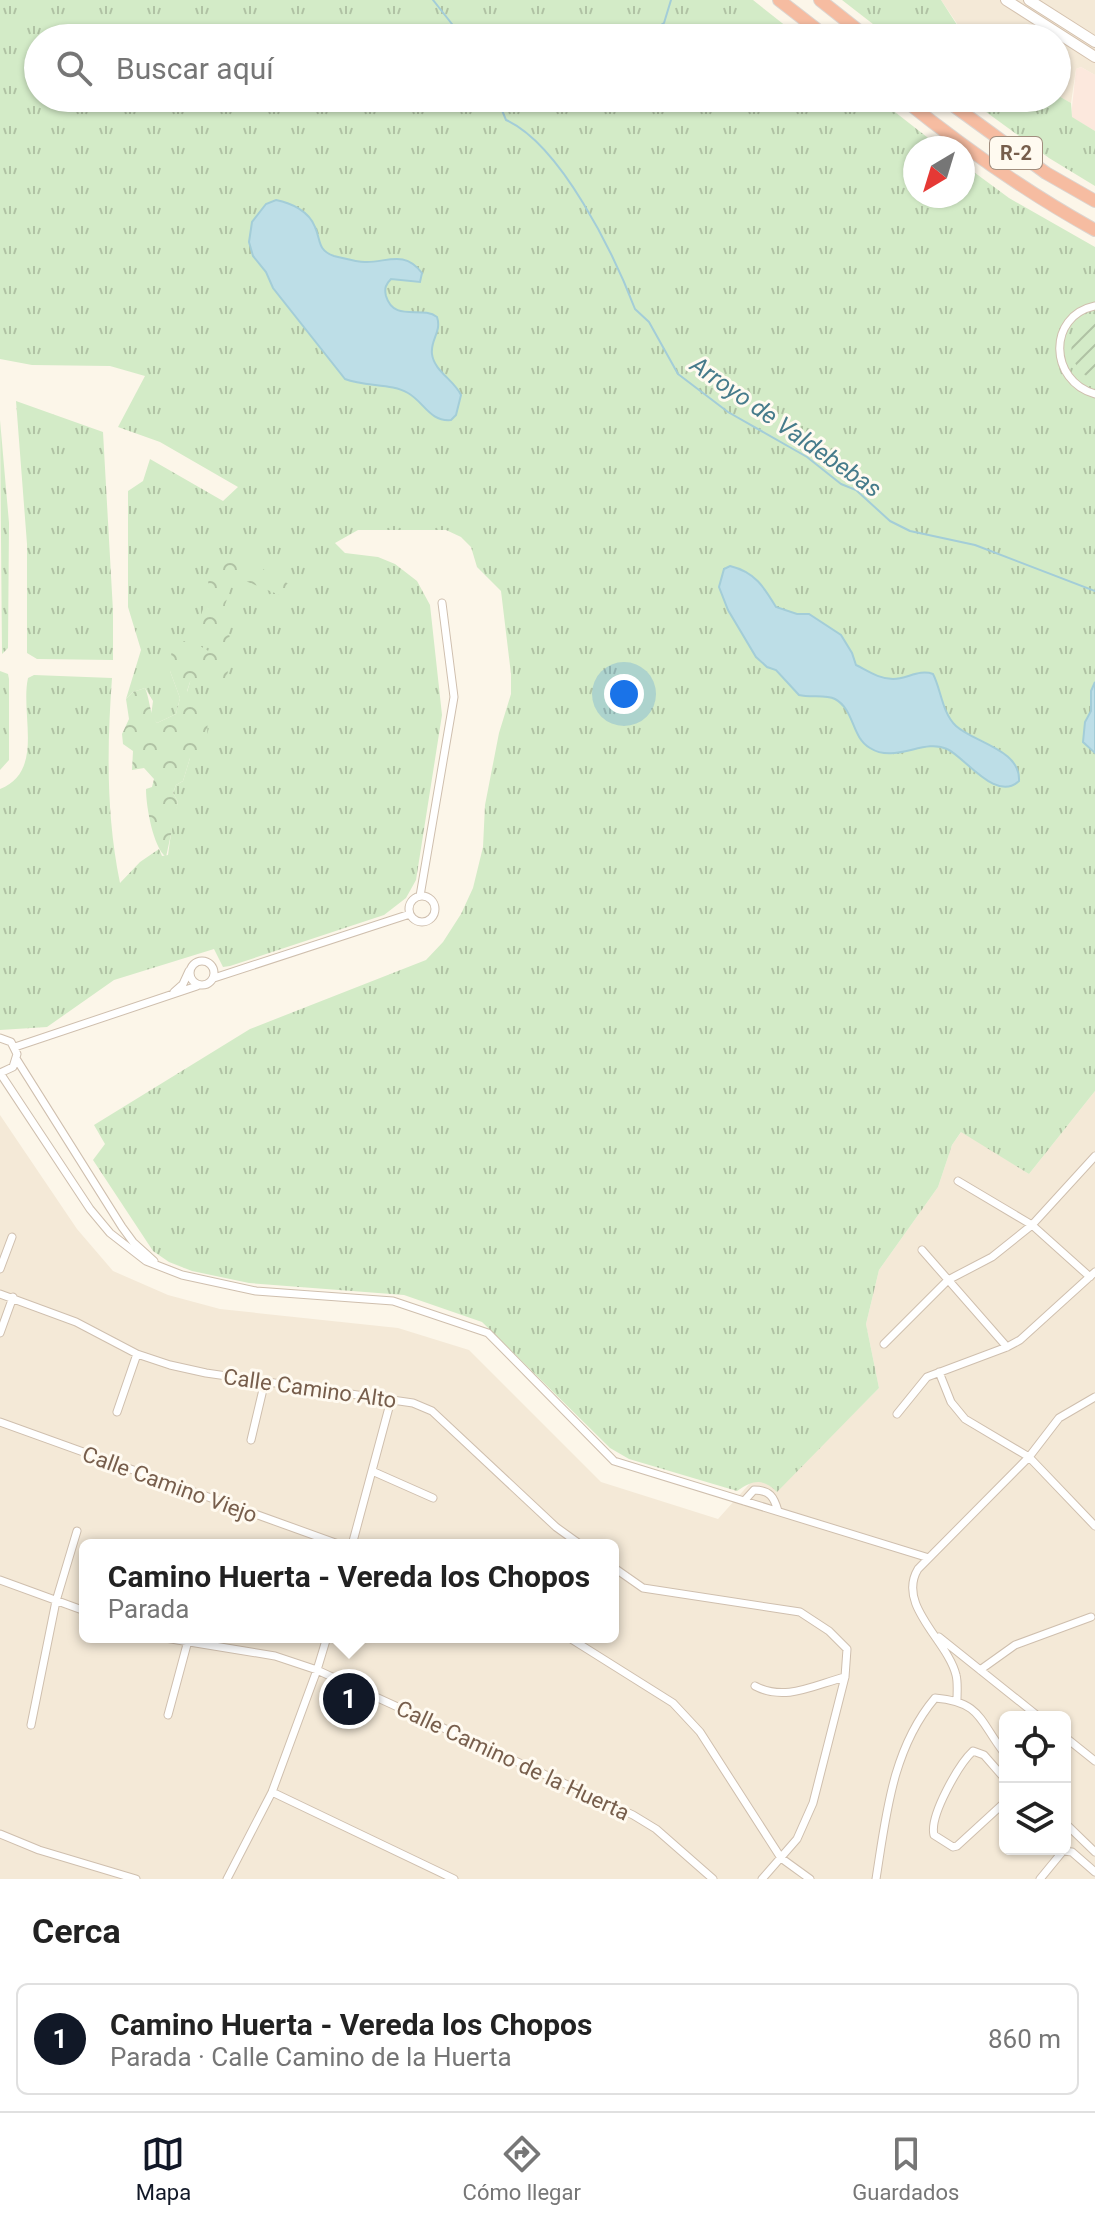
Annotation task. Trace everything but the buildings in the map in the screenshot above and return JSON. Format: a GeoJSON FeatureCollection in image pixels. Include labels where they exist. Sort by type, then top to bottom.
{"type":"FeatureCollection","features":[{"type":"Feature","properties":{"kind":"highway"},"geometry":{"type":"LineString","coordinates":[[779,0],[810,24]]}},
{"type":"Feature","properties":{"kind":"highway"},"geometry":{"type":"LineString","coordinates":[[820,0],[850,24]]}},
{"type":"Feature","properties":{"kind":"highway","name":"R-2"},"geometry":{"type":"LineString","coordinates":[[920,112],[1038,198],[1095,230]]}},
{"type":"Feature","properties":{"kind":"highway","name":"R-2"},"geometry":{"type":"LineString","coordinates":[[962,112],[1046,173],[1095,201]]}},
{"type":"Feature","properties":{"kind":"street"},"geometry":{"type":"LineString","coordinates":[[1006,0],[1043,24]]}},
{"type":"Feature","properties":{"kind":"street"},"geometry":{"type":"LineString","coordinates":[[1029,0],[1067,24]]}},
{"type":"Feature","properties":{"kind":"street"},"geometry":{"type":"LineString","coordinates":[[1071,27],[1095,42]]}},
{"type":"Feature","properties":{"kind":"street"},"geometry":{"type":"LineString","coordinates":[[1071,42],[1095,57]]}},
{"type":"Feature","properties":{"kind":"street"},"geometry":{"type":"LineString","coordinates":[[1095,306],[1075,315],[1065,326],[1059,356],[1073,383],[1095,394]]}},
{"type":"Feature","properties":{"kind":"street"},"geometry":{"type":"LineString","coordinates":[[410,914],[411,903],[420,896],[454,697],[442,603]]}},
{"type":"Feature","properties":{"kind":"street"},"geometry":{"type":"LineString","coordinates":[[410,914],[420,922],[429,921],[435,914],[433,901],[420,896]]}},
{"type":"Feature","properties":{"kind":"street"},"geometry":{"type":"LineString","coordinates":[[15,1047],[173,993],[206,985],[214,974],[234,971],[410,914]]}},
{"type":"Feature","properties":{"kind":"street"},"geometry":{"type":"LineString","coordinates":[[173,993],[183,984],[193,964],[201,960],[209,962],[214,974]]}},
{"type":"Feature","properties":{"kind":"street"},"geometry":{"type":"LineString","coordinates":[[189,971],[191,980],[197,986]]}},
{"type":"Feature","properties":{"kind":"street"},"geometry":{"type":"LineString","coordinates":[[0,1038],[15,1047],[17,1060],[122,1227],[133,1242],[165,1269]]}},
{"type":"Feature","properties":{"kind":"street"},"geometry":{"type":"LineString","coordinates":[[17,1060],[7,1071],[0,1073],[90,1209],[110,1233],[146,1261],[207,1282],[256,1291],[393,1301],[488,1333],[614,1461],[929,1558]]}},
{"type":"Feature","properties":{"kind":"street"},"geometry":{"type":"LineString","coordinates":[[884,1344],[948,1280],[992,1257],[1032,1225],[1095,1156]]}},
{"type":"Feature","properties":{"kind":"street"},"geometry":{"type":"LineString","coordinates":[[897,1414],[927,1377],[1020,1340],[1092,1275],[1032,1225],[958,1181]]}},
{"type":"Feature","properties":{"kind":"street"},"geometry":{"type":"LineString","coordinates":[[0,1269],[12,1237]]}},
{"type":"Feature","properties":{"kind":"street"},"geometry":{"type":"LineString","coordinates":[[922,1250],[1007,1347]]}},
{"type":"Feature","properties":{"kind":"street","name":"Calle Camino Alto"},"geometry":{"type":"LineString","coordinates":[[0,1294],[76,1322],[137,1354],[206,1373],[413,1403],[432,1411],[573,1539]]}},
{"type":"Feature","properties":{"kind":"street"},"geometry":{"type":"LineString","coordinates":[[0,1333],[13,1297]]}},
{"type":"Feature","properties":{"kind":"street"},"geometry":{"type":"LineString","coordinates":[[117,1412],[137,1354]]}},
{"type":"Feature","properties":{"kind":"street"},"geometry":{"type":"LineString","coordinates":[[939,1372],[951,1402],[965,1419],[1029,1457],[1095,1526]]}},
{"type":"Feature","properties":{"kind":"street"},"geometry":{"type":"LineString","coordinates":[[251,1440],[265,1381]]}},
{"type":"Feature","properties":{"kind":"street"},"geometry":{"type":"LineString","coordinates":[[957,1700],[956,1674],[922,1615],[911,1590],[912,1579],[1029,1457],[1059,1418],[1095,1397]]}},
{"type":"Feature","properties":{"kind":"street"},"geometry":{"type":"LineString","coordinates":[[354,1539],[391,1400]]}},
{"type":"Feature","properties":{"kind":"street","name":"Calle Camino Viejo"},"geometry":{"type":"LineString","coordinates":[[0,1422],[324,1539]]}},
{"type":"Feature","properties":{"kind":"street"},"geometry":{"type":"LineString","coordinates":[[372,1471],[433,1498]]}},
{"type":"Feature","properties":{"kind":"street"},"geometry":{"type":"LineString","coordinates":[[744,1501],[754,1490],[765,1490],[774,1498],[778,1511]]}},
{"type":"Feature","properties":{"kind":"street"},"geometry":{"type":"LineString","coordinates":[[31,1725],[56,1601],[77,1531]]}},
{"type":"Feature","properties":{"kind":"street"},"geometry":{"type":"LineString","coordinates":[[619,1571],[643,1588],[800,1612],[829,1631],[847,1649],[845,1677],[813,1803],[797,1839],[762,1879]]}},
{"type":"Feature","properties":{"kind":"street"},"geometry":{"type":"LineString","coordinates":[[0,1580],[79,1609]]}},
{"type":"Feature","properties":{"kind":"street"},"geometry":{"type":"LineString","coordinates":[[980,1670],[1015,1645],[1091,1617]]}},
{"type":"Feature","properties":{"kind":"street"},"geometry":{"type":"LineString","coordinates":[[935,1633],[1031,1711]]}},
{"type":"Feature","properties":{"kind":"street"},"geometry":{"type":"LineString","coordinates":[[168,1715],[187,1643]]}},
{"type":"Feature","properties":{"kind":"street","name":"Calle Camino de la Huerta"},"geometry":{"type":"LineString","coordinates":[[204,1643],[275,1656],[317,1670],[633,1815],[656,1829],[713,1879]]}},
{"type":"Feature","properties":{"kind":"street"},"geometry":{"type":"LineString","coordinates":[[227,1879],[272,1792],[325,1643]]}},
{"type":"Feature","properties":{"kind":"street"},"geometry":{"type":"LineString","coordinates":[[577,1643],[666,1699],[682,1713],[708,1742],[781,1858],[810,1879]]}},
{"type":"Feature","properties":{"kind":"street"},"geometry":{"type":"LineString","coordinates":[[755,1686],[770,1694],[790,1694],[845,1677]]}},
{"type":"Feature","properties":{"kind":"street"},"geometry":{"type":"LineString","coordinates":[[876,1879],[894,1774],[921,1714],[935,1698],[957,1700],[974,1709],[999,1745]]}},
{"type":"Feature","properties":{"kind":"street"},"geometry":{"type":"LineString","coordinates":[[1071,1742],[1095,1761]]}},
{"type":"Feature","properties":{"kind":"street"},"geometry":{"type":"LineString","coordinates":[[999,1772],[984,1755],[973,1751],[932,1822],[934,1835],[943,1843],[957,1846],[999,1808]]}},
{"type":"Feature","properties":{"kind":"street"},"geometry":{"type":"LineString","coordinates":[[272,1792],[454,1879]]}},
{"type":"Feature","properties":{"kind":"street"},"geometry":{"type":"LineString","coordinates":[[1071,1829],[1095,1852]]}},
{"type":"Feature","properties":{"kind":"street"},"geometry":{"type":"LineString","coordinates":[[0,1834],[39,1850],[136,1879]]}},
{"type":"Feature","properties":{"kind":"street"},"geometry":{"type":"LineString","coordinates":[[1071,1852],[1095,1872]]}},
{"type":"Feature","properties":{"kind":"street"},"geometry":{"type":"LineString","coordinates":[[1040,1879],[1059,1855]]}},
{"type":"Feature","properties":{"kind":"shaded area"},"geometry":{"type":"Polygon","coordinates":[[[941,0],[1095,0],[1095,75],[1081,67],[1076,69],[1071,103],[1071,24],[957,24],[941,0]]]}},
{"type":"Feature","properties":{"kind":"shaded area"},"geometry":{"type":"Polygon","coordinates":[[[1081,67],[1095,75],[1095,131],[1071,117],[1076,69],[1081,67]]]}},
{"type":"Feature","properties":{"kind":"shaded area"},"geometry":{"type":"Polygon","coordinates":[[[1095,1091],[1095,1879],[0,1879],[0,1115],[77,1229],[113,1271],[168,1295],[220,1309],[398,1328],[469,1350],[601,1482],[718,1519],[752,1481],[766,1482],[777,1491],[879,1388],[866,1324],[879,1270],[938,1187],[952,1145],[962,1131],[1029,1174],[1095,1091]]]}},
{"type":"Feature","properties":{"kind":"green space"},"geometry":{"type":"Polygon","coordinates":[[[0,0],[753,0],[783,24],[24,24],[24,112],[895,112],[926,136],[903,136],[903,208],[975,208],[975,173],[1009,198],[1095,247],[1095,1091],[1029,1174],[961,1132],[952,1145],[938,1187],[879,1270],[866,1324],[879,1388],[777,1492],[767,1484],[758,1482],[737,1491],[629,1459],[610,1448],[482,1322],[404,1295],[249,1283],[192,1271],[169,1262],[153,1251],[93,1160],[105,1144],[94,1125],[250,1029],[426,960],[443,942],[461,914],[473,888],[483,847],[485,805],[499,733],[511,694],[511,674],[501,591],[477,567],[471,547],[461,537],[446,530],[358,530],[335,543],[345,553],[378,557],[395,564],[417,581],[430,605],[442,715],[416,880],[406,898],[384,915],[230,966],[223,967],[214,949],[114,980],[47,1027],[0,1030],[0,789],[14,781],[27,756],[28,678],[34,675],[112,678],[109,780],[112,832],[120,883],[140,862],[159,849],[162,856],[168,855],[178,802],[173,793],[176,785],[183,781],[190,758],[187,692],[210,652],[170,671],[180,698],[176,714],[157,723],[151,716],[153,701],[145,688],[133,692],[126,699],[141,650],[128,607],[128,491],[143,481],[150,459],[223,501],[238,487],[160,442],[118,427],[145,376],[110,366],[32,365],[0,359],[0,0]]]}},
{"type":"Feature","properties":{"kind":"green space"},"geometry":{"type":"Polygon","coordinates":[[[842,0],[941,0],[956,24],[873,24],[842,0]]]}},
{"type":"Feature","properties":{"kind":"green space"},"geometry":{"type":"Polygon","coordinates":[[[1071,103],[1072,117],[1095,131],[1095,186],[1049,158],[986,112],[1071,112],[1071,103]]]}},
{"type":"Feature","properties":{"kind":"green space"},"geometry":{"type":"Polygon","coordinates":[[[1095,318],[1095,381],[1078,367],[1071,349],[1077,331],[1095,318]]]}},
{"type":"Feature","properties":{"kind":"green space"},"geometry":{"type":"Polygon","coordinates":[[[16,401],[103,432],[113,660],[37,659],[27,653],[27,544],[16,401]]]}},
{"type":"Feature","properties":{"kind":"green space"},"geometry":{"type":"Polygon","coordinates":[[[0,420],[9,523],[8,648],[2,654],[0,420]]]}},
{"type":"Feature","properties":{"kind":"green space"},"geometry":{"type":"Polygon","coordinates":[[[250,562],[297,591],[295,598],[287,598],[243,580],[231,587],[225,605],[230,663],[225,684],[212,689],[197,680],[190,682],[187,691],[192,702],[208,709],[207,740],[200,751],[190,758],[183,781],[176,785],[173,793],[178,802],[166,857],[157,845],[147,805],[146,789],[152,787],[154,779],[144,768],[132,770],[133,751],[123,744],[122,734],[129,719],[126,699],[133,692],[145,688],[157,723],[176,714],[180,698],[170,671],[172,644],[190,640],[210,652],[213,639],[198,623],[206,601],[209,575],[226,563],[250,562]]]}},
{"type":"Feature","properties":{"kind":"green space"},"geometry":{"type":"Polygon","coordinates":[[[0,671],[8,674],[9,679],[9,760],[0,770],[0,671]]]}},
{"type":"Feature","properties":{"kind":"water"},"geometry":{"type":"Polygon","coordinates":[[[276,200],[308,216],[322,248],[329,254],[361,262],[402,259],[422,273],[420,282],[391,279],[385,293],[395,309],[424,312],[437,317],[432,354],[440,370],[461,395],[456,415],[451,420],[432,415],[402,390],[345,379],[273,288],[266,272],[253,256],[249,242],[252,222],[266,204],[276,200]]]}},
{"type":"Feature","properties":{"kind":"water"},"geometry":{"type":"Polygon","coordinates":[[[730,566],[752,576],[776,607],[797,614],[809,614],[841,635],[856,665],[888,679],[933,674],[951,721],[964,732],[1005,754],[1018,770],[1019,781],[1010,786],[991,783],[947,749],[938,746],[889,753],[870,748],[859,737],[846,710],[835,699],[799,695],[776,670],[756,657],[728,610],[719,587],[724,569],[730,566]]]}},
{"type":"Feature","properties":{"kind":"water"},"geometry":{"type":"Polygon","coordinates":[[[1095,682],[1095,753],[1083,742],[1095,682]]]}},
{"type":"Feature","properties":{"kind":"waterway","name":"Arroyo de Valdebebas"},"geometry":{"type":"LineString","coordinates":[[433,0],[452,24]]}},
{"type":"Feature","properties":{"kind":"waterway"},"geometry":{"type":"LineString","coordinates":[[662,24],[671,0]]}},
{"type":"Feature","properties":{"kind":"waterway","name":"Arroyo de Valdebebas"},"geometry":{"type":"LineString","coordinates":[[503,112],[506,120],[526,133],[565,176],[614,260],[635,309],[649,322],[678,374],[728,412],[807,457],[841,484],[856,490],[890,521],[910,531],[975,545],[1095,591]]}},
{"type":"Feature","properties":{"kind":"place","name":"Camino Huerta - Vereda los Chopos"},"geometry":{"type":"Point","coordinates":[349,1699]}}]}
